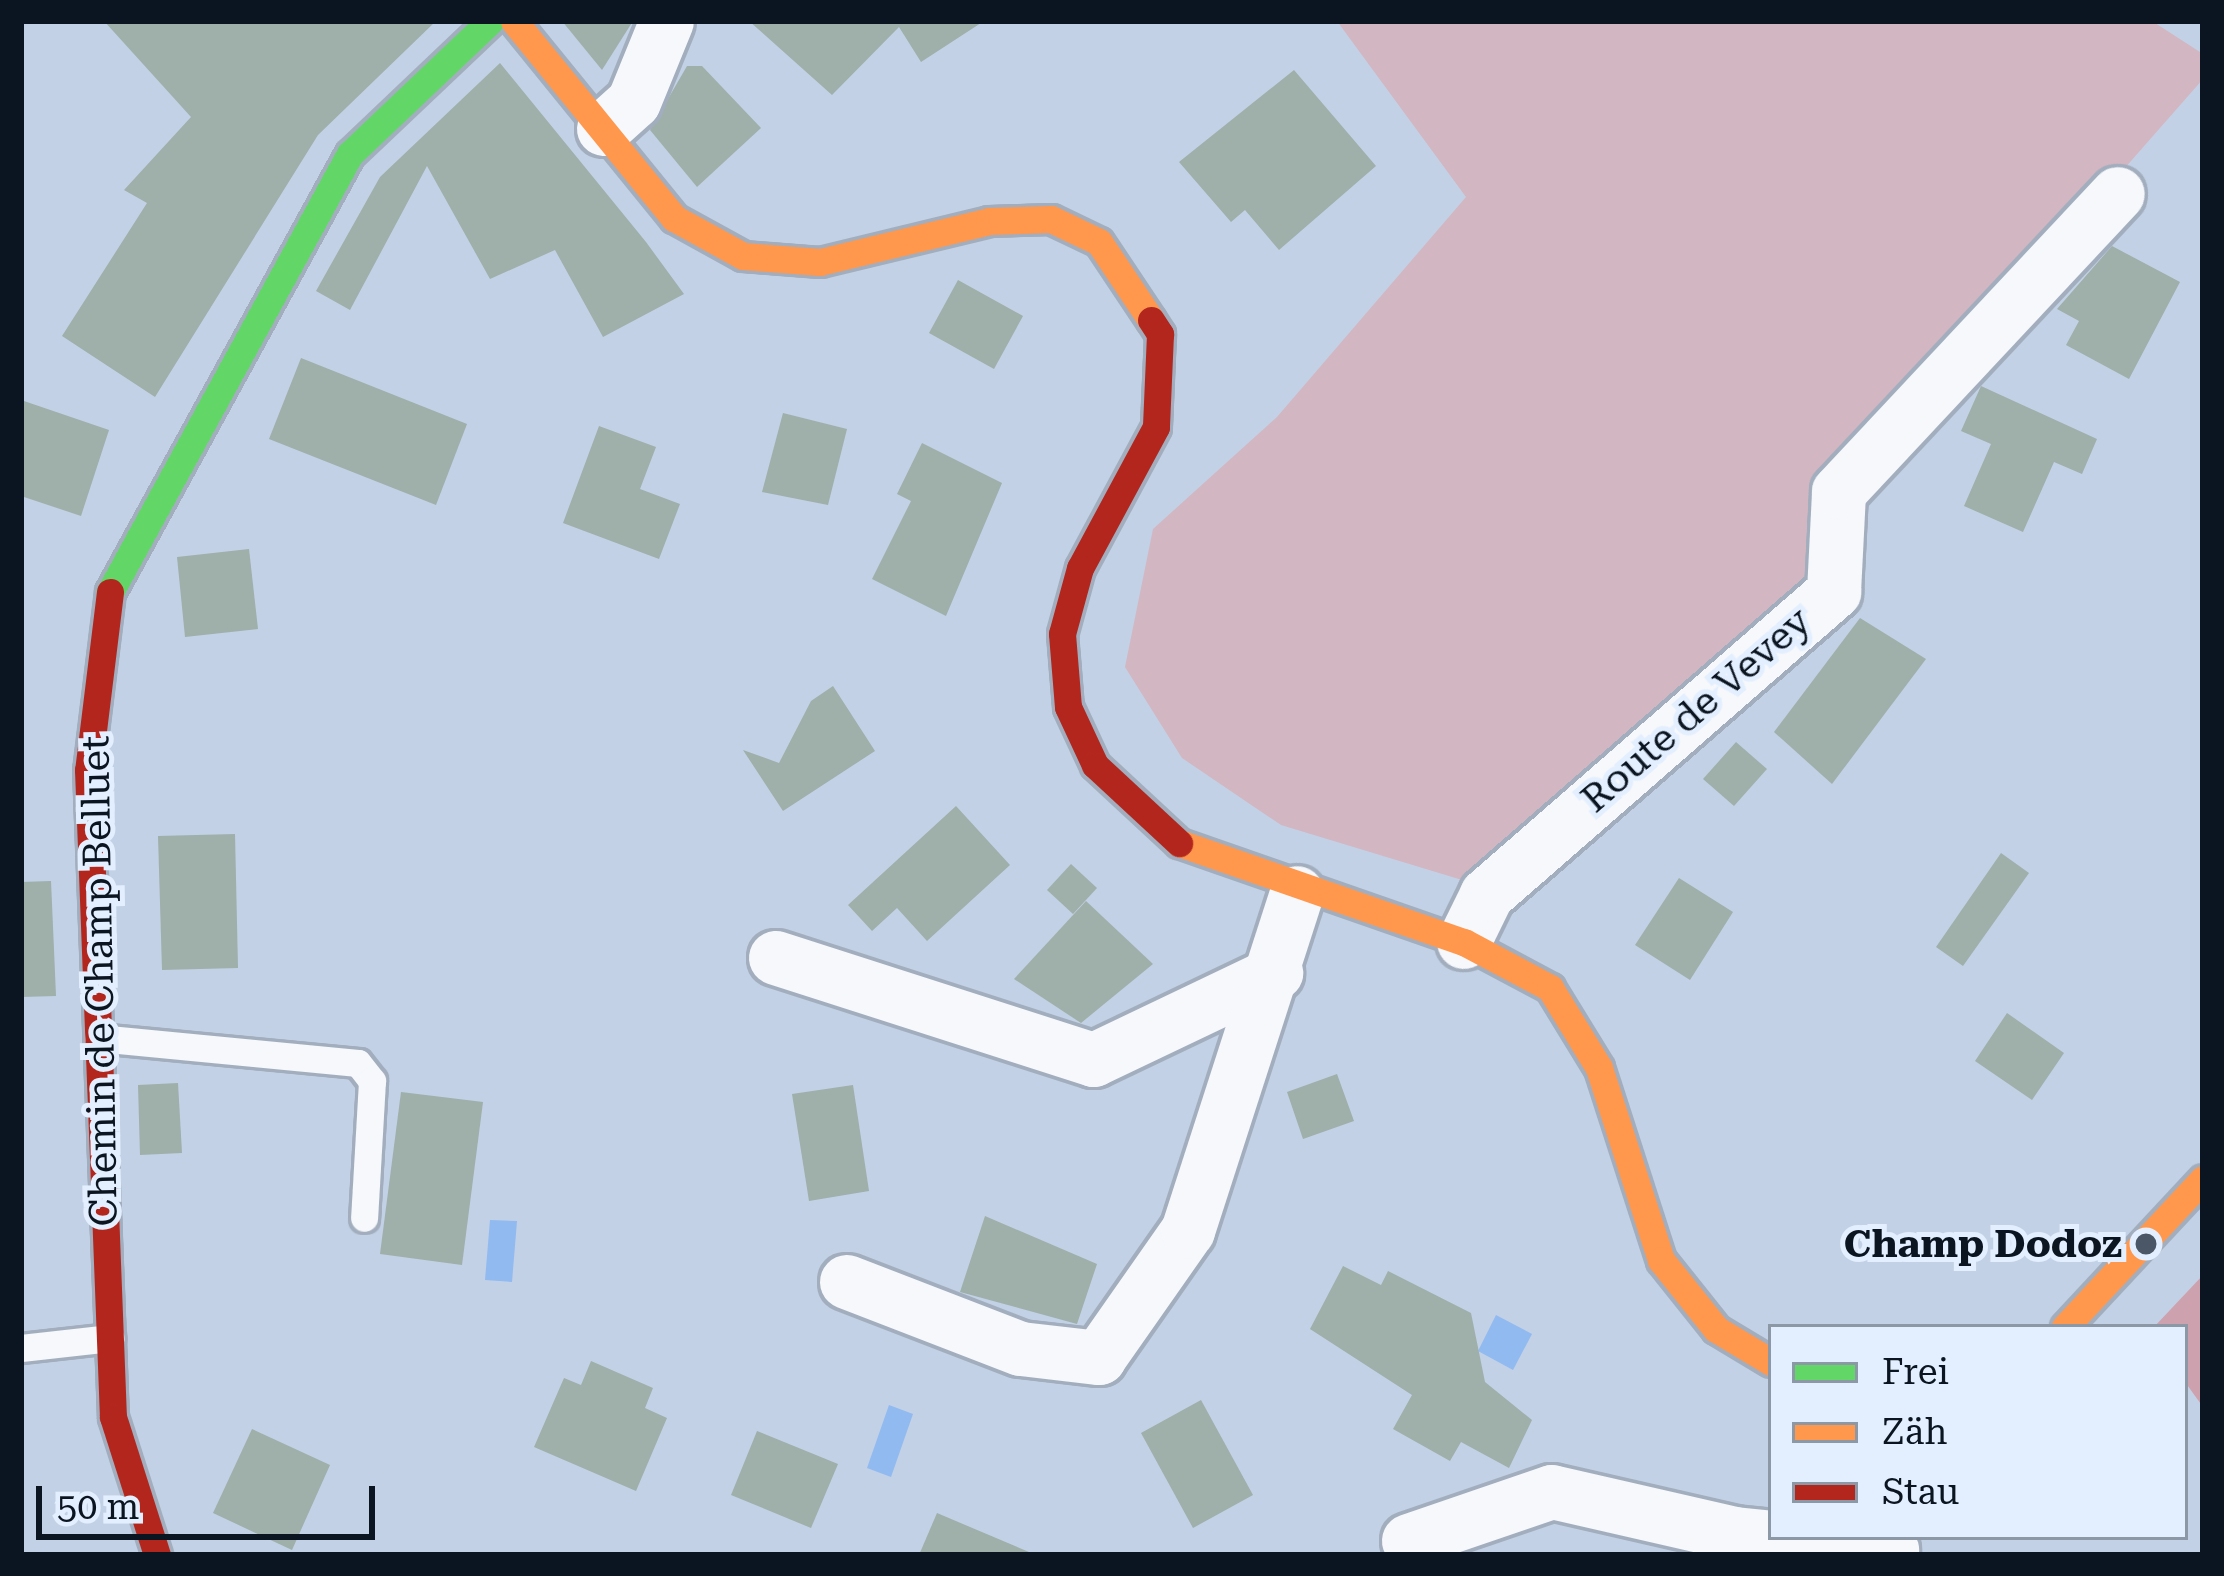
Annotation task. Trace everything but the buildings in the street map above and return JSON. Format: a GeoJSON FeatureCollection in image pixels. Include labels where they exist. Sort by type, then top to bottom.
{"type":"FeatureCollection","features":[{"type":"Feature","properties":{"kind":"street"},"geometry":{"type":"LineString","coordinates":[[604,129],[634,102],[667,21]]}},
{"type":"Feature","properties":{"kind":"street"},"geometry":{"type":"LineString","coordinates":[[521,26],[674,218],[781,267],[989,221],[1051,219],[1099,242],[1160,334],[1160,384],[1156,428],[1070,597],[1068,707],[1095,765],[1136,814],[1189,850],[1298,893],[1464,942],[1550,988],[1580,1026],[1661,1260],[1716,1329],[1768,1361]]}},
{"type":"Feature","properties":{"kind":"street","name":"Chemin de Champ Belluet"},"geometry":{"type":"LineString","coordinates":[[157,1555],[113,1417],[88,770],[111,580],[350,154],[521,26]]}},
{"type":"Feature","properties":{"kind":"street","name":"Route de Vevey"},"geometry":{"type":"LineString","coordinates":[[1464,942],[1487,896],[1834,592],[1839,492],[2118,194]]}},
{"type":"Feature","properties":{"kind":"street"},"geometry":{"type":"LineString","coordinates":[[847,1282],[1021,1348],[1099,1358],[1188,1231],[1276,973],[1298,893]]}},
{"type":"Feature","properties":{"kind":"street"},"geometry":{"type":"LineString","coordinates":[[776,958],[1094,1060],[1276,973]]}},
{"type":"Feature","properties":{"kind":"street"},"geometry":{"type":"LineString","coordinates":[[2068,1324],[2203,1179]]}},
{"type":"Feature","properties":{"kind":"street"},"geometry":{"type":"LineString","coordinates":[[1409,1541],[1552,1492],[1735,1534],[1768,1537]]}},
{"type":"Feature","properties":{"kind":"street"},"geometry":{"type":"LineString","coordinates":[[1808,1540],[1893,1547]]}},
{"type":"Feature","properties":{"kind":"lane"},"geometry":{"type":"LineString","coordinates":[[98,1038],[358,1063],[372,1081],[364,1218]]}},
{"type":"Feature","properties":{"kind":"lane"},"geometry":{"type":"LineString","coordinates":[[21,1348],[110,1338]]}},
{"type":"Feature","properties":{"kind":"shaded area"},"geometry":{"type":"Polygon","coordinates":[[[1337,21],[2152,21],[2203,54],[2203,79],[1849,482],[1847,557],[1505,893],[1281,825],[1182,758],[1125,667],[1153,529],[1277,417],[1466,197],[1337,21]]]}},
{"type":"Feature","properties":{"kind":"shaded area"},"geometry":{"type":"Polygon","coordinates":[[[2203,1275],[2203,1407],[2188,1386],[2188,1324],[2157,1324],[2203,1275]]]}},
{"type":"Feature","properties":{"kind":"water"},"geometry":{"type":"Polygon","coordinates":[[[490,1220],[517,1221],[512,1282],[485,1280],[490,1220]]]}},
{"type":"Feature","properties":{"kind":"water"},"geometry":{"type":"Polygon","coordinates":[[[1496,1315],[1532,1334],[1513,1370],[1478,1351],[1496,1315]]]}},
{"type":"Feature","properties":{"kind":"water"},"geometry":{"type":"Polygon","coordinates":[[[889,1405],[913,1414],[891,1477],[867,1468],[889,1405]]]}},
{"type":"Feature","properties":{"kind":"traffic: fast"},"geometry":{"type":"LineString","coordinates":[[110,592],[350,154],[490,21]]}},
{"type":"Feature","properties":{"kind":"traffic: slow"},"geometry":{"type":"LineString","coordinates":[[514,21],[674,218],[743,256],[820,262],[989,221],[1051,219],[1099,242],[1151,320]]}},
{"type":"Feature","properties":{"kind":"traffic: slow"},"geometry":{"type":"LineString","coordinates":[[1179,843],[1464,942],[1550,988],[1599,1068],[1661,1260],[1716,1329],[1768,1360]]}},
{"type":"Feature","properties":{"kind":"traffic: slow"},"geometry":{"type":"LineString","coordinates":[[2068,1324],[2203,1179]]}},
{"type":"Feature","properties":{"kind":"traffic: jam"},"geometry":{"type":"LineString","coordinates":[[1151,320],[1160,334],[1156,427],[1080,568],[1062,634],[1068,707],[1095,765],[1179,843]]}},
{"type":"Feature","properties":{"kind":"traffic: jam"},"geometry":{"type":"LineString","coordinates":[[110,592],[88,770],[113,1417],[157,1555]]}},
{"type":"Feature","properties":{"kind":"place","name":"Champ Dodoz"},"geometry":{"type":"Point","coordinates":[2146,1244]}}]}
